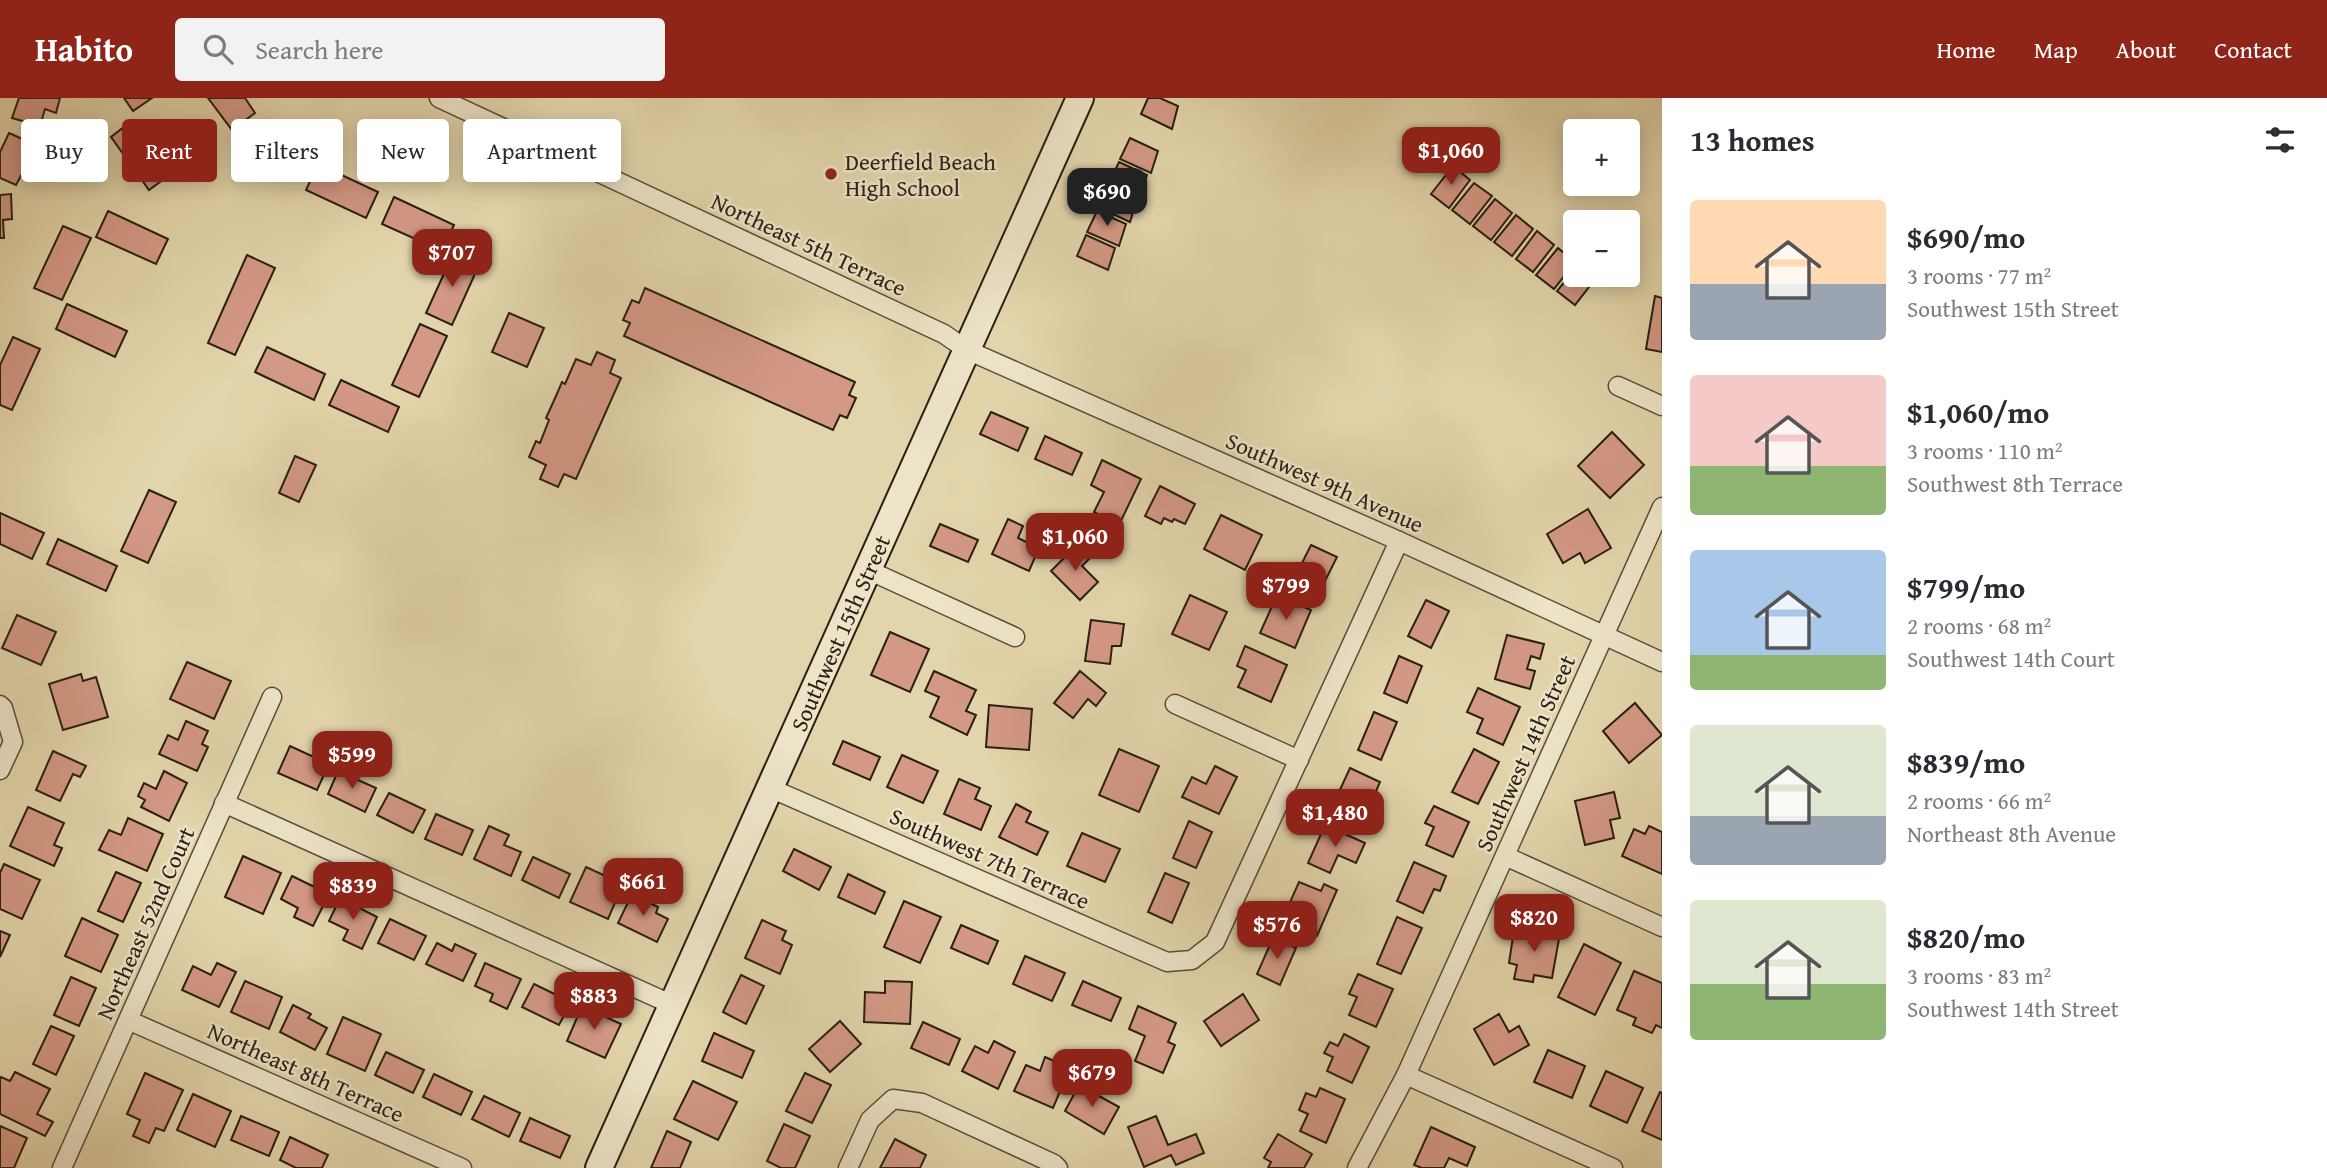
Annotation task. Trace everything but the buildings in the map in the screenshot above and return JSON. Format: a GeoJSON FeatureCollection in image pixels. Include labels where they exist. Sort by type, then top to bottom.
{"type":"FeatureCollection","features":[{"type":"Feature","properties":{"kind":"street","name":"Northeast 5th Terrace"},"geometry":{"type":"LineString","coordinates":[[439,98],[944,334],[967,350]]}},
{"type":"Feature","properties":{"kind":"street","name":"Southwest 15th Street"},"geometry":{"type":"LineString","coordinates":[[600,1168],[1080,98]]}},
{"type":"Feature","properties":{"kind":"street","name":"Southwest 9th Avenue"},"geometry":{"type":"LineString","coordinates":[[967,350],[1399,541],[1662,662]]}},
{"type":"Feature","properties":{"kind":"street"},"geometry":{"type":"LineString","coordinates":[[1618,386],[1662,406]]}},
{"type":"Feature","properties":{"kind":"street","name":"Southwest 14th Street"},"geometry":{"type":"LineString","coordinates":[[1357,1168],[1406,1076],[1662,508]]}},
{"type":"Feature","properties":{"kind":"street"},"geometry":{"type":"LineString","coordinates":[[1175,704],[1298,760],[1399,541]]}},
{"type":"Feature","properties":{"kind":"street"},"geometry":{"type":"LineString","coordinates":[[868,570],[1015,637]]}},
{"type":"Feature","properties":{"kind":"street","name":"Northeast 52nd Court"},"geometry":{"type":"LineString","coordinates":[[62,1168],[272,697]]}},
{"type":"Feature","properties":{"kind":"street"},"geometry":{"type":"LineString","coordinates":[[0,705],[13,742],[0,770]]}},
{"type":"Feature","properties":{"kind":"street","name":"Southwest 7th Terrace"},"geometry":{"type":"LineString","coordinates":[[770,788],[1167,962],[1192,960],[1215,942],[1298,760]]}},
{"type":"Feature","properties":{"kind":"street"},"geometry":{"type":"LineString","coordinates":[[224,803],[673,1005]]}},
{"type":"Feature","properties":{"kind":"street"},"geometry":{"type":"LineString","coordinates":[[1505,856],[1662,927]]}},
{"type":"Feature","properties":{"kind":"street","name":"Northeast 8th Terrace"},"geometry":{"type":"LineString","coordinates":[[130,1020],[462,1168]]}},
{"type":"Feature","properties":{"kind":"street"},"geometry":{"type":"LineString","coordinates":[[1406,1076],[1613,1168]]}},
{"type":"Feature","properties":{"kind":"street"},"geometry":{"type":"LineString","coordinates":[[848,1168],[870,1120],[893,1099],[922,1103],[1058,1168]]}},
{"type":"Feature","properties":{"kind":"place","name":"Deerfield Beach High School"},"geometry":{"type":"Point","coordinates":[831,174]}}]}
